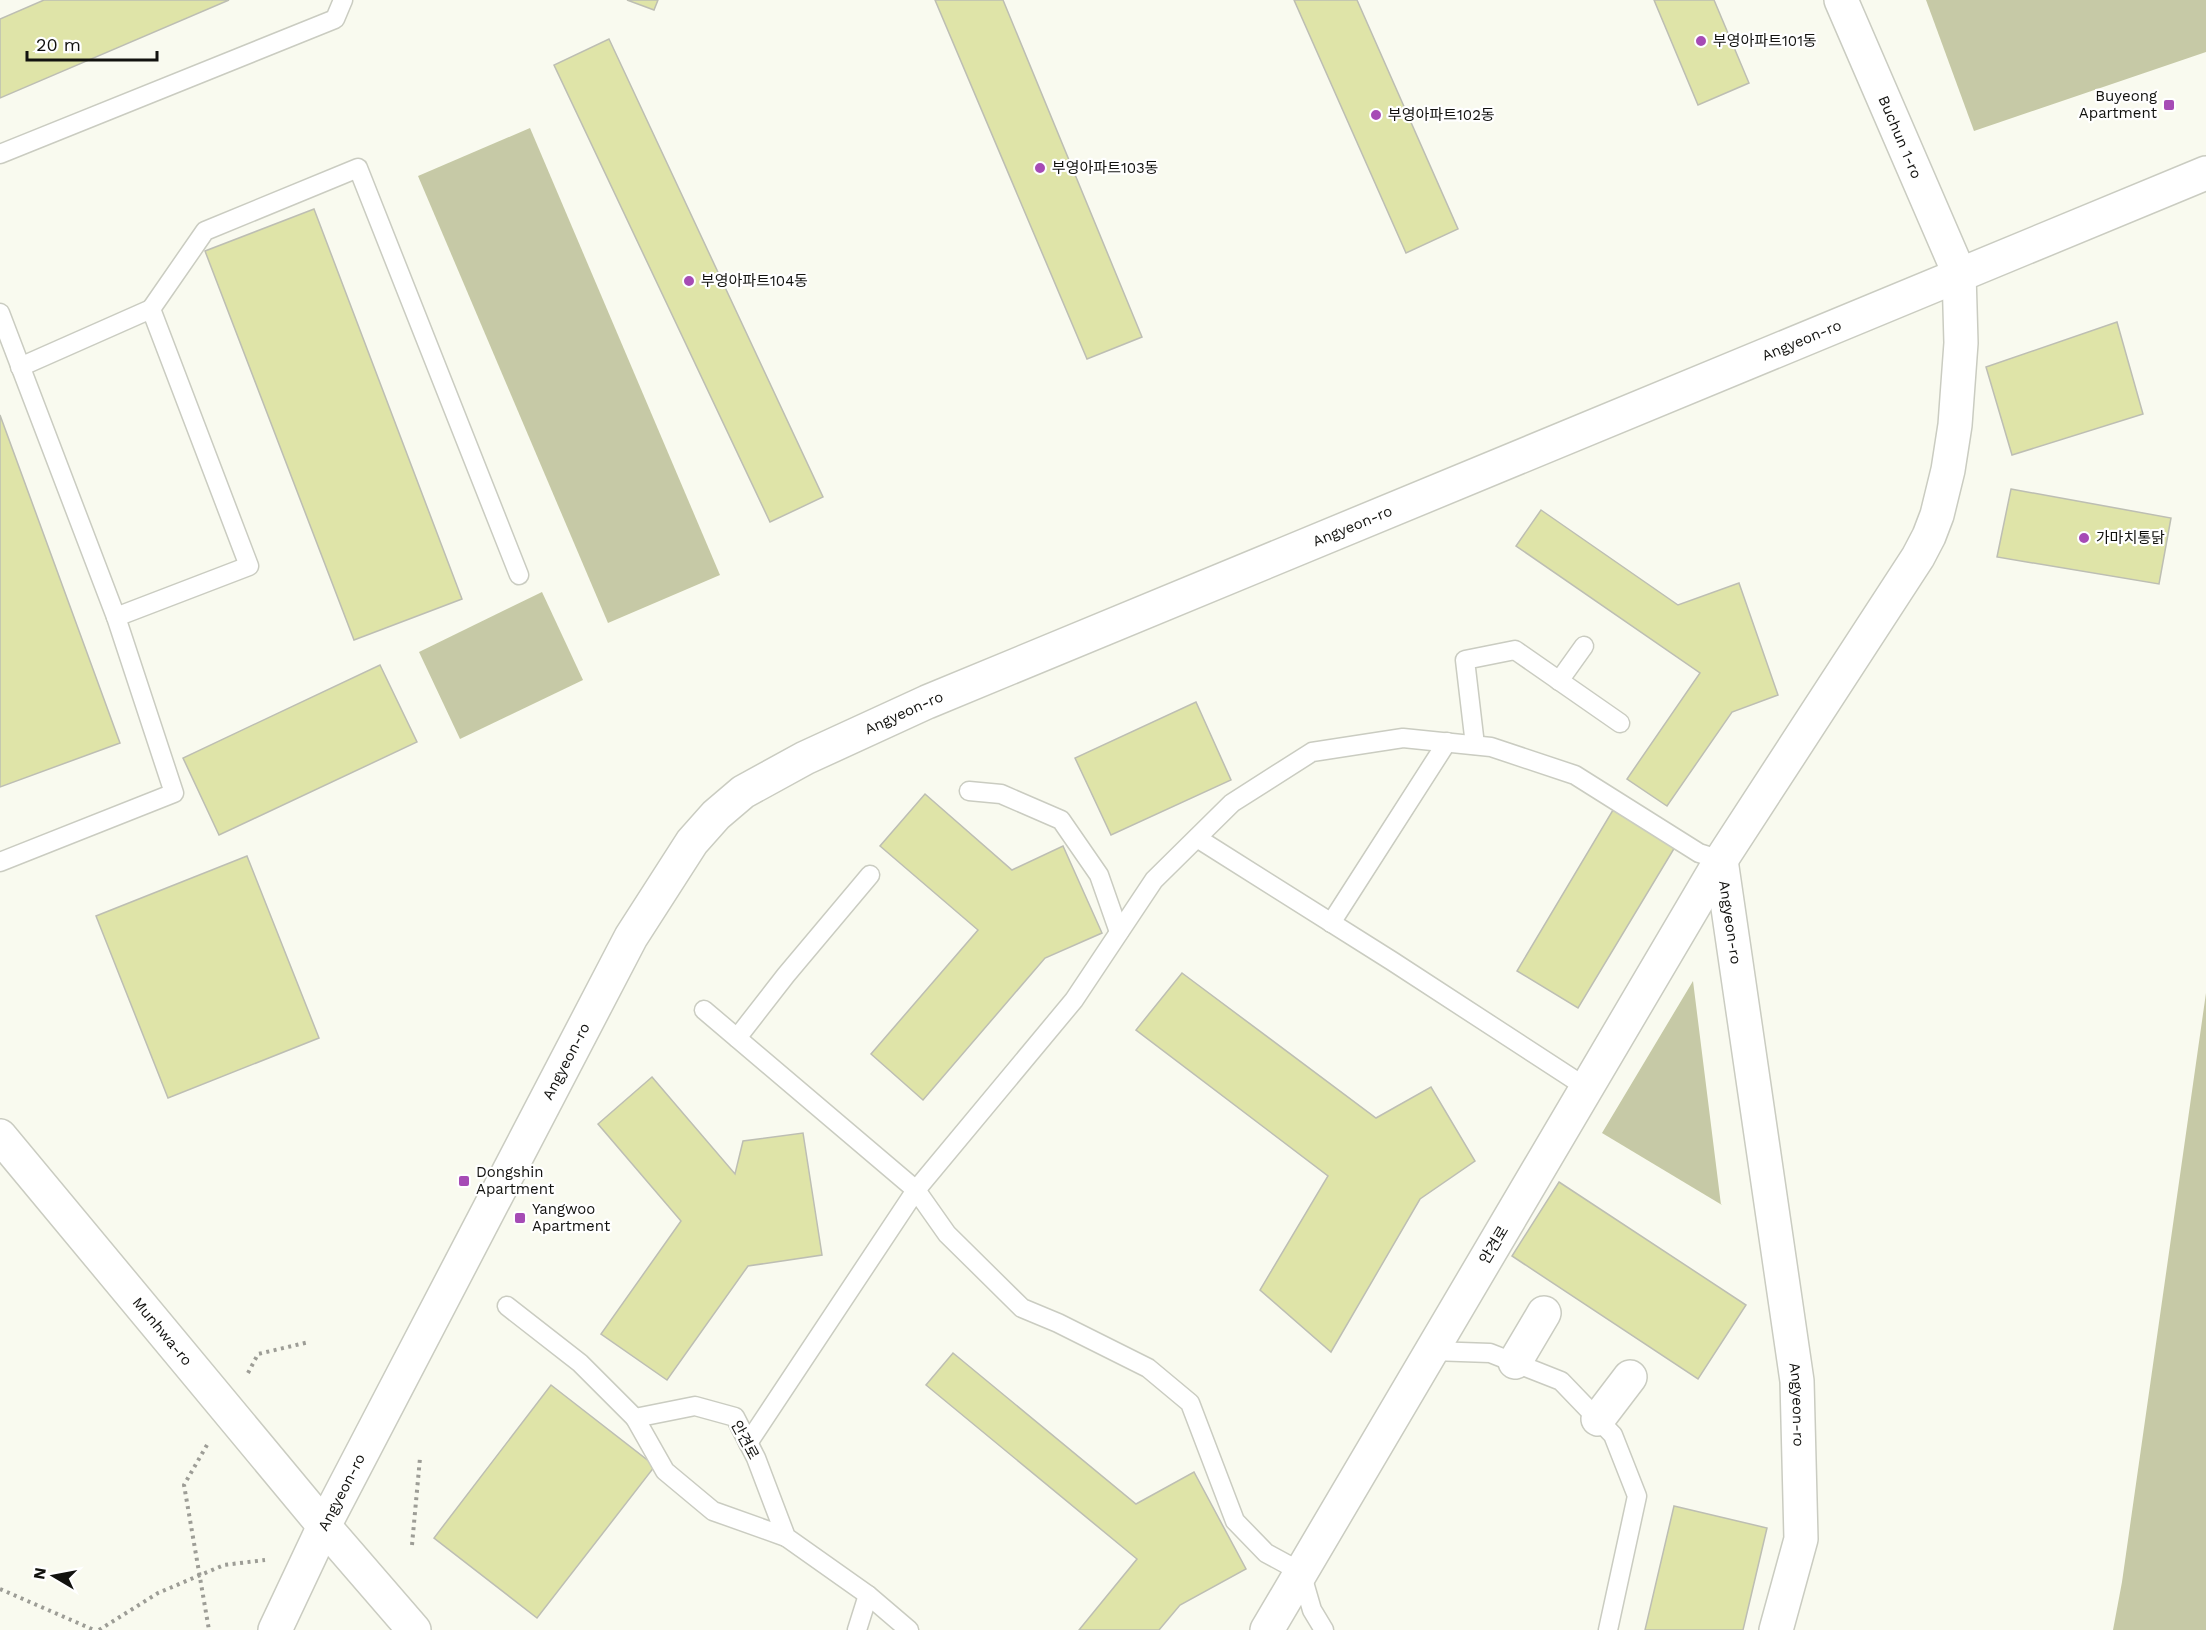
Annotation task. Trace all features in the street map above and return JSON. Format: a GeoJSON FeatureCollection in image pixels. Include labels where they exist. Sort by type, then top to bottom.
{"type":"FeatureCollection","features":[{"type":"Feature","properties":{"kind":"street","name":"Buchun 1-ro"},"geometry":{"type":"LineString","coordinates":[[1841,0],[1959,273]]}},
{"type":"Feature","properties":{"kind":"street","name":"Angyeon-ro"},"geometry":{"type":"LineString","coordinates":[[275,1630],[317,1540],[631,937],[692,842],[716,815],[743,792],[805,758],[927,702],[1959,273],[2206,173]]}},
{"type":"Feature","properties":{"kind":"street","name":"Angyeon-ro"},"geometry":{"type":"LineString","coordinates":[[1776,1630],[1801,1539],[1797,1381],[1721,860],[1918,557],[1929,536],[1943,493],[1955,425],[1961,343],[1959,273]]}},
{"type":"Feature","properties":{"kind":"street","name":"안견로"},"geometry":{"type":"LineString","coordinates":[[1267,1630],[1721,860]]}},
{"type":"Feature","properties":{"kind":"street","name":"Munhwa-ro"},"geometry":{"type":"LineString","coordinates":[[0,1136],[317,1540]]}},
{"type":"Feature","properties":{"kind":"street"},"geometry":{"type":"LineString","coordinates":[[1515,1362],[1544,1313]]}},
{"type":"Feature","properties":{"kind":"street"},"geometry":{"type":"LineString","coordinates":[[1598,1419],[1630,1377]]}},
{"type":"Feature","properties":{"kind":"street"},"geometry":{"type":"LineString","coordinates":[[317,1540],[414,1630]]}},
{"type":"Feature","properties":{"kind":"lane"},"geometry":{"type":"LineString","coordinates":[[0,154],[335,20],[343,0]]}},
{"type":"Feature","properties":{"kind":"lane"},"geometry":{"type":"LineString","coordinates":[[20,367],[151,309],[205,231],[358,168],[519,575]]}},
{"type":"Feature","properties":{"kind":"lane"},"geometry":{"type":"LineString","coordinates":[[116,617],[249,566],[151,309]]}},
{"type":"Feature","properties":{"kind":"lane"},"geometry":{"type":"LineString","coordinates":[[0,313],[116,617],[174,793],[0,862]]}},
{"type":"Feature","properties":{"kind":"lane"},"geometry":{"type":"LineString","coordinates":[[1559,681],[1584,646]]}},
{"type":"Feature","properties":{"kind":"lane"},"geometry":{"type":"LineString","coordinates":[[1475,746],[1465,660],[1515,650],[1620,723]]}},
{"type":"Feature","properties":{"kind":"lane"},"geometry":{"type":"LineString","coordinates":[[748,1443],[916,1190],[1074,1000],[1154,880],[1232,803],[1312,752],[1403,738],[1491,747],[1575,775],[1699,853],[1721,860]]}},
{"type":"Feature","properties":{"kind":"lane"},"geometry":{"type":"LineString","coordinates":[[1331,923],[1448,742]]}},
{"type":"Feature","properties":{"kind":"lane"},"geometry":{"type":"LineString","coordinates":[[969,791],[1001,794],[1061,820],[1099,874],[1119,932]]}},
{"type":"Feature","properties":{"kind":"lane"},"geometry":{"type":"LineString","coordinates":[[1197,838],[1587,1088]]}},
{"type":"Feature","properties":{"kind":"lane"},"geometry":{"type":"LineString","coordinates":[[737,1038],[786,975],[870,875]]}},
{"type":"Feature","properties":{"kind":"lane"},"geometry":{"type":"LineString","coordinates":[[704,1010],[916,1190],[947,1234],[1022,1308],[1058,1323],[1148,1368],[1190,1403],[1235,1521],[1266,1552],[1301,1572],[1312,1610],[1324,1630]]}},
{"type":"Feature","properties":{"kind":"lane"},"geometry":{"type":"LineString","coordinates":[[507,1306],[580,1363],[636,1418],[665,1471],[713,1511],[786,1537],[868,1595],[909,1630]]}},
{"type":"Feature","properties":{"kind":"lane"},"geometry":{"type":"LineString","coordinates":[[1432,1350],[1490,1353],[1561,1381],[1613,1435],[1637,1496],[1608,1630]]}},
{"type":"Feature","properties":{"kind":"lane","name":"안견로"},"geometry":{"type":"LineString","coordinates":[[636,1418],[695,1406],[735,1417],[786,1537]]}},
{"type":"Feature","properties":{"kind":"lane"},"geometry":{"type":"LineString","coordinates":[[856,1630],[868,1595]]}},
{"type":"Feature","properties":{"kind":"path"},"geometry":{"type":"LineString","coordinates":[[412,1545],[420,1458]]}},
{"type":"Feature","properties":{"kind":"path"},"geometry":{"type":"LineString","coordinates":[[99,1630],[158,1593],[224,1565],[317,1540]]}},
{"type":"Feature","properties":{"kind":"path"},"geometry":{"type":"LineString","coordinates":[[0,1589],[94,1630]]}},
{"type":"Feature","properties":{"kind":"green space"},"geometry":{"type":"Polygon","coordinates":[[[1926,0],[2206,0],[2206,52],[1974,131],[1926,0]]]}},
{"type":"Feature","properties":{"kind":"green space"},"geometry":{"type":"Polygon","coordinates":[[[530,128],[720,575],[608,623],[418,176],[530,128]]]}},
{"type":"Feature","properties":{"kind":"green space"},"geometry":{"type":"Polygon","coordinates":[[[542,592],[583,680],[460,739],[419,652],[542,592]]]}},
{"type":"Feature","properties":{"kind":"green space"},"geometry":{"type":"Polygon","coordinates":[[[1693,981],[1721,1204],[1602,1133],[1693,981]]]}},
{"type":"Feature","properties":{"kind":"green space"},"geometry":{"type":"Polygon","coordinates":[[[2206,993],[2206,1630],[2113,1630],[2122,1582],[2206,993]]]}},
{"type":"Feature","properties":{"kind":"building"},"geometry":{"type":"Polygon","coordinates":[[[44,0],[229,0],[0,98],[0,19],[44,0]]]}},
{"type":"Feature","properties":{"kind":"building"},"geometry":{"type":"Polygon","coordinates":[[[627,0],[658,0],[654,10],[627,0]]]}},
{"type":"Feature","properties":{"kind":"building","name":"부영아파트103동"},"geometry":{"type":"Polygon","coordinates":[[[935,0],[1003,0],[1142,337],[1087,359],[935,0]]]}},
{"type":"Feature","properties":{"kind":"building","name":"부영아파트102동"},"geometry":{"type":"Polygon","coordinates":[[[1294,0],[1357,0],[1458,229],[1406,253],[1294,0]]]}},
{"type":"Feature","properties":{"kind":"building","name":"부영아파트101동"},"geometry":{"type":"Polygon","coordinates":[[[1654,0],[1714,0],[1749,83],[1698,105],[1654,0]]]}},
{"type":"Feature","properties":{"kind":"building","name":"부영아파트104동"},"geometry":{"type":"Polygon","coordinates":[[[609,39],[823,497],[770,522],[554,65],[609,39]]]}},
{"type":"Feature","properties":{"kind":"building"},"geometry":{"type":"Polygon","coordinates":[[[314,209],[462,599],[354,640],[205,251],[314,209]]]}},
{"type":"Feature","properties":{"kind":"building"},"geometry":{"type":"Polygon","coordinates":[[[2117,322],[2143,414],[2012,455],[1986,367],[2117,322]]]}},
{"type":"Feature","properties":{"kind":"building"},"geometry":{"type":"Polygon","coordinates":[[[0,415],[120,743],[0,787],[0,415]]]}},
{"type":"Feature","properties":{"kind":"building","name":"가마치통닭"},"geometry":{"type":"Polygon","coordinates":[[[2011,489],[2171,518],[2159,584],[1997,557],[2011,489]]]}},
{"type":"Feature","properties":{"kind":"building"},"geometry":{"type":"Polygon","coordinates":[[[1541,510],[1678,605],[1739,583],[1778,695],[1732,712],[1667,806],[1627,779],[1700,673],[1516,546],[1541,510]]]}},
{"type":"Feature","properties":{"kind":"building"},"geometry":{"type":"Polygon","coordinates":[[[380,665],[417,742],[219,835],[183,758],[380,665]]]}},
{"type":"Feature","properties":{"kind":"building"},"geometry":{"type":"Polygon","coordinates":[[[1196,702],[1231,780],[1111,835],[1075,758],[1196,702]]]}},
{"type":"Feature","properties":{"kind":"building"},"geometry":{"type":"Polygon","coordinates":[[[925,794],[1012,870],[1063,846],[1102,933],[1045,958],[923,1100],[871,1054],[978,930],[880,846],[925,794]]]}},
{"type":"Feature","properties":{"kind":"building"},"geometry":{"type":"Polygon","coordinates":[[[1613,810],[1675,847],[1578,1008],[1517,971],[1613,810]]]}},
{"type":"Feature","properties":{"kind":"building"},"geometry":{"type":"Polygon","coordinates":[[[247,856],[319,1038],[168,1098],[96,916],[247,856]]]}},
{"type":"Feature","properties":{"kind":"building"},"geometry":{"type":"Polygon","coordinates":[[[1182,973],[1376,1118],[1431,1087],[1475,1161],[1420,1199],[1331,1352],[1260,1290],[1328,1176],[1136,1030],[1182,973]]]}},
{"type":"Feature","properties":{"kind":"building"},"geometry":{"type":"Polygon","coordinates":[[[652,1077],[735,1174],[743,1141],[803,1133],[822,1255],[748,1266],[667,1380],[601,1334],[681,1221],[598,1124],[652,1077]]]}},
{"type":"Feature","properties":{"kind":"building"},"geometry":{"type":"Polygon","coordinates":[[[1559,1182],[1746,1305],[1698,1379],[1512,1256],[1559,1182]]]}},
{"type":"Feature","properties":{"kind":"building"},"geometry":{"type":"Polygon","coordinates":[[[953,1353],[1136,1504],[1194,1472],[1246,1569],[1180,1605],[1159,1630],[1079,1630],[1137,1559],[926,1385],[953,1353]]]}},
{"type":"Feature","properties":{"kind":"building"},"geometry":{"type":"Polygon","coordinates":[[[551,1385],[655,1466],[537,1618],[434,1538],[551,1385]]]}},
{"type":"Feature","properties":{"kind":"building"},"geometry":{"type":"Polygon","coordinates":[[[1674,1506],[1767,1528],[1743,1630],[1645,1630],[1674,1506]]]}},
{"type":"Feature","properties":{"kind":"place","name":"부영아파트101동"},"geometry":{"type":"Point","coordinates":[1701,41]}},
{"type":"Feature","properties":{"kind":"place","name":"Buyeong Apartment"},"geometry":{"type":"Point","coordinates":[2169,105]}},
{"type":"Feature","properties":{"kind":"place","name":"부영아파트102동"},"geometry":{"type":"Point","coordinates":[1376,115]}},
{"type":"Feature","properties":{"kind":"place","name":"부영아파트103동"},"geometry":{"type":"Point","coordinates":[1040,168]}},
{"type":"Feature","properties":{"kind":"place","name":"부영아파트104동"},"geometry":{"type":"Point","coordinates":[689,281]}},
{"type":"Feature","properties":{"kind":"place","name":"가마치통닭"},"geometry":{"type":"Point","coordinates":[2084,538]}},
{"type":"Feature","properties":{"kind":"place","name":"Dongshin Apartment"},"geometry":{"type":"Point","coordinates":[464,1181]}},
{"type":"Feature","properties":{"kind":"place","name":"Yangwoo Apartment"},"geometry":{"type":"Point","coordinates":[520,1218]}}]}
